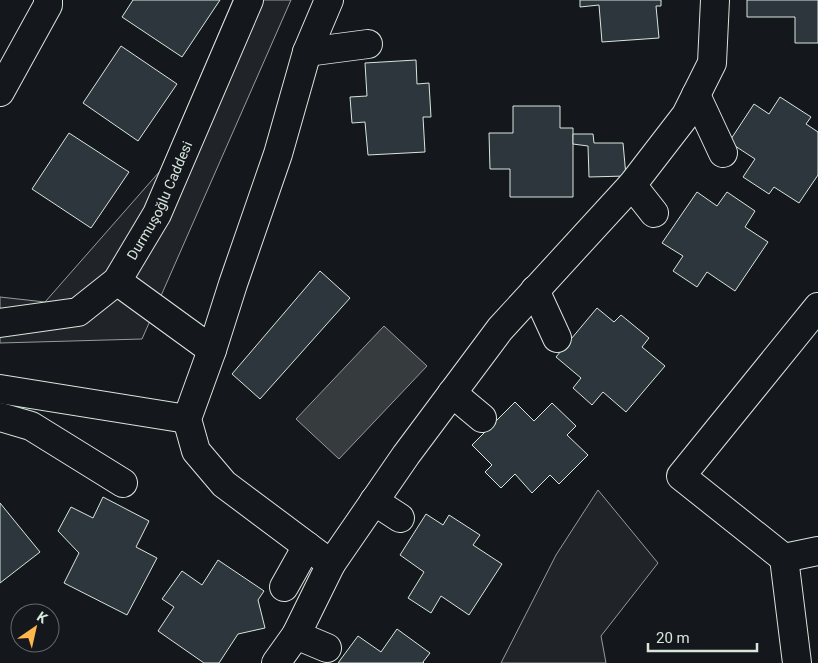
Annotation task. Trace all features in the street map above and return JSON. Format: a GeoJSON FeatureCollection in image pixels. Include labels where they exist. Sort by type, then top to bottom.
{"type":"FeatureCollection","features":[{"type":"Feature","properties":{"kind":"street"},"geometry":{"type":"LineString","coordinates":[[0,92],[48,5],[48,0]]}},
{"type":"Feature","properties":{"kind":"street","name":"Durmuşoğlu Caddesi"},"geometry":{"type":"LineString","coordinates":[[0,323],[78,312],[117,281],[157,214],[249,0]]}},
{"type":"Feature","properties":{"kind":"street"},"geometry":{"type":"LineString","coordinates":[[329,0],[307,52],[278,154],[187,419],[196,452],[224,484],[331,564]]}},
{"type":"Feature","properties":{"kind":"street"},"geometry":{"type":"LineString","coordinates":[[712,63],[715,0]]}},
{"type":"Feature","properties":{"kind":"street"},"geometry":{"type":"LineString","coordinates":[[276,663],[296,635],[331,564],[374,500],[452,393],[500,329],[599,221],[619,185],[686,115],[712,63],[727,0]]}},
{"type":"Feature","properties":{"kind":"street"},"geometry":{"type":"LineString","coordinates":[[307,52],[368,44]]}},
{"type":"Feature","properties":{"kind":"street"},"geometry":{"type":"LineString","coordinates":[[696,95],[724,153]]}},
{"type":"Feature","properties":{"kind":"street"},"geometry":{"type":"LineString","coordinates":[[619,185],[654,213]]}},
{"type":"Feature","properties":{"kind":"street"},"geometry":{"type":"LineString","coordinates":[[117,281],[212,350]]}},
{"type":"Feature","properties":{"kind":"street"},"geometry":{"type":"LineString","coordinates":[[535,290],[557,338]]}},
{"type":"Feature","properties":{"kind":"street"},"geometry":{"type":"LineString","coordinates":[[797,663],[784,558],[680,476],[818,307]]}},
{"type":"Feature","properties":{"kind":"street"},"geometry":{"type":"LineString","coordinates":[[0,389],[187,419]]}},
{"type":"Feature","properties":{"kind":"street"},"geometry":{"type":"LineString","coordinates":[[452,393],[482,418]]}},
{"type":"Feature","properties":{"kind":"street"},"geometry":{"type":"LineString","coordinates":[[0,418],[31,426],[123,483]]}},
{"type":"Feature","properties":{"kind":"street"},"geometry":{"type":"LineString","coordinates":[[374,500],[400,518]]}},
{"type":"Feature","properties":{"kind":"street"},"geometry":{"type":"LineString","coordinates":[[284,587],[307,546]]}},
{"type":"Feature","properties":{"kind":"street"},"geometry":{"type":"LineString","coordinates":[[784,558],[818,551]]}},
{"type":"Feature","properties":{"kind":"street"},"geometry":{"type":"LineString","coordinates":[[296,635],[327,648]]}},
{"type":"Feature","properties":{"kind":"shaded area"},"geometry":{"type":"Polygon","coordinates":[[[233,0],[291,0],[142,339],[0,343],[0,297],[45,302],[160,171],[233,0]]]}},
{"type":"Feature","properties":{"kind":"shaded area"},"geometry":{"type":"Polygon","coordinates":[[[384,326],[427,366],[339,459],[296,419],[384,326]]]}},
{"type":"Feature","properties":{"kind":"shaded area"},"geometry":{"type":"Polygon","coordinates":[[[598,490],[658,563],[601,636],[606,663],[501,663],[556,555],[598,490]]]}},
{"type":"Feature","properties":{"kind":"building"},"geometry":{"type":"Polygon","coordinates":[[[133,0],[220,0],[182,57],[122,17],[133,0]]]}},
{"type":"Feature","properties":{"kind":"building"},"geometry":{"type":"Polygon","coordinates":[[[580,0],[661,0],[661,6],[656,6],[659,38],[602,42],[599,5],[580,7],[580,0]]]}},
{"type":"Feature","properties":{"kind":"building"},"geometry":{"type":"Polygon","coordinates":[[[747,0],[818,0],[818,43],[795,43],[795,17],[747,17],[747,0]]]}},
{"type":"Feature","properties":{"kind":"building"},"geometry":{"type":"Polygon","coordinates":[[[121,46],[177,84],[138,141],[83,103],[121,46]]]}},
{"type":"Feature","properties":{"kind":"building"},"geometry":{"type":"Polygon","coordinates":[[[416,60],[417,84],[429,83],[431,117],[423,117],[425,152],[368,155],[365,122],[352,123],[350,97],[367,96],[365,63],[416,60]]]}},
{"type":"Feature","properties":{"kind":"building"},"geometry":{"type":"Polygon","coordinates":[[[780,97],[811,117],[806,124],[818,132],[818,175],[799,203],[774,187],[769,194],[743,177],[755,159],[729,142],[754,104],[769,114],[780,97]]]}},
{"type":"Feature","properties":{"kind":"building"},"geometry":{"type":"Polygon","coordinates":[[[513,106],[560,106],[560,128],[573,128],[573,197],[510,197],[510,169],[490,169],[489,133],[513,133],[513,106]]]}},
{"type":"Feature","properties":{"kind":"building"},"geometry":{"type":"Polygon","coordinates":[[[69,133],[129,172],[91,228],[32,189],[69,133]]]}},
{"type":"Feature","properties":{"kind":"building"},"geometry":{"type":"Polygon","coordinates":[[[573,134],[593,134],[594,143],[623,143],[626,176],[589,177],[588,146],[573,144],[573,134]]]}},
{"type":"Feature","properties":{"kind":"building"},"geometry":{"type":"Polygon","coordinates":[[[697,192],[717,206],[727,192],[755,211],[745,227],[768,242],[735,291],[707,272],[697,287],[673,271],[683,256],[662,243],[697,192]]]}},
{"type":"Feature","properties":{"kind":"building"},"geometry":{"type":"Polygon","coordinates":[[[320,271],[350,298],[260,399],[232,374],[320,271]]]}},
{"type":"Feature","properties":{"kind":"building"},"geometry":{"type":"Polygon","coordinates":[[[597,308],[614,322],[621,315],[649,338],[642,347],[665,366],[626,412],[603,392],[592,405],[573,388],[581,378],[556,357],[597,308]]]}},
{"type":"Feature","properties":{"kind":"building"},"geometry":{"type":"Polygon","coordinates":[[[515,402],[534,421],[552,403],[576,426],[567,435],[588,455],[559,484],[550,475],[532,493],[515,474],[501,488],[485,472],[492,465],[472,445],[515,402]]]}},
{"type":"Feature","properties":{"kind":"building"},"geometry":{"type":"Polygon","coordinates":[[[103,497],[149,521],[136,547],[157,558],[127,615],[64,583],[79,553],[58,531],[71,507],[93,518],[103,497]]]}},
{"type":"Feature","properties":{"kind":"building"},"geometry":{"type":"Polygon","coordinates":[[[0,503],[40,552],[0,583],[0,503]]]}},
{"type":"Feature","properties":{"kind":"building"},"geometry":{"type":"Polygon","coordinates":[[[426,514],[443,525],[449,515],[480,535],[473,545],[502,564],[469,615],[441,596],[431,613],[408,598],[424,572],[400,555],[426,514]]]}},
{"type":"Feature","properties":{"kind":"building"},"geometry":{"type":"Polygon","coordinates":[[[218,560],[264,591],[258,600],[265,628],[238,634],[219,663],[204,663],[158,631],[174,607],[162,599],[182,571],[202,585],[218,560]]]}},
{"type":"Feature","properties":{"kind":"building"},"geometry":{"type":"Polygon","coordinates":[[[397,629],[430,653],[424,663],[338,663],[358,636],[381,652],[397,629]]]}}]}
